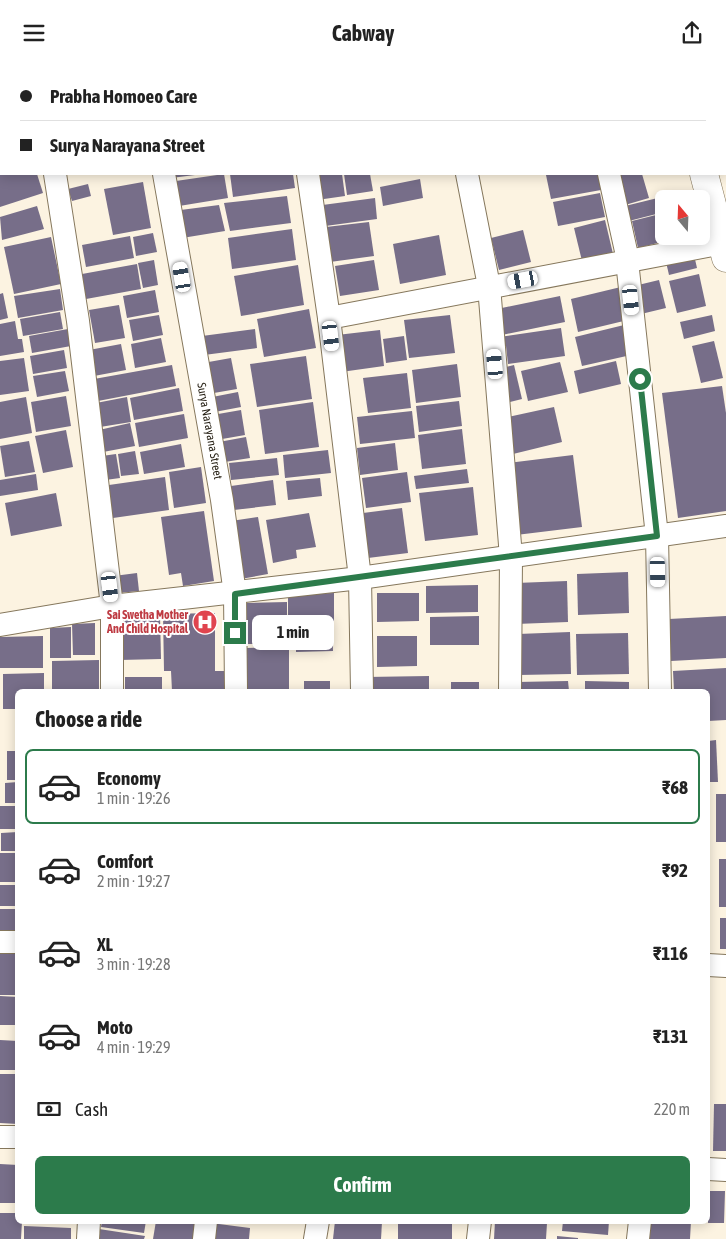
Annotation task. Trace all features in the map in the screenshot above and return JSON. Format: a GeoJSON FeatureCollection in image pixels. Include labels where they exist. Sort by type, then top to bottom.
{"type":"FeatureCollection","features":[{"type":"Feature","properties":{"kind":"street"},"geometry":{"type":"LineString","coordinates":[[55,175],[78,321],[112,606],[112,689]]}},
{"type":"Feature","properties":{"kind":"street","name":"Surya Narayana Street"},"geometry":{"type":"LineString","coordinates":[[164,175],[222,500],[235,594],[236,689]]}},
{"type":"Feature","properties":{"kind":"street"},"geometry":{"type":"LineString","coordinates":[[308,175],[329,317],[360,578],[362,689]]}},
{"type":"Feature","properties":{"kind":"street"},"geometry":{"type":"LineString","coordinates":[[467,175],[489,286],[511,557],[510,689]]}},
{"type":"Feature","properties":{"kind":"street"},"geometry":{"type":"LineString","coordinates":[[609,175],[628,260],[657,536],[660,689]]}},
{"type":"Feature","properties":{"kind":"street"},"geometry":{"type":"LineString","coordinates":[[329,317],[627,261],[723,236],[704,175]]}},
{"type":"Feature","properties":{"kind":"street"},"geometry":{"type":"LineString","coordinates":[[0,625],[112,606],[235,594],[360,578],[726,526]]}},
{"type":"Feature","properties":{"kind":"street"},"geometry":{"type":"LineString","coordinates":[[0,942],[15,942]]}},
{"type":"Feature","properties":{"kind":"street"},"geometry":{"type":"LineString","coordinates":[[710,965],[726,965]]}},
{"type":"Feature","properties":{"kind":"street"},"geometry":{"type":"LineString","coordinates":[[0,1137],[15,1137]]}},
{"type":"Feature","properties":{"kind":"street"},"geometry":{"type":"LineString","coordinates":[[710,1169],[726,1170]]}},
{"type":"Feature","properties":{"kind":"street"},"geometry":{"type":"LineString","coordinates":[[88,1239],[89,1224]]}},
{"type":"Feature","properties":{"kind":"street"},"geometry":{"type":"LineString","coordinates":[[204,1239],[206,1224]]}},
{"type":"Feature","properties":{"kind":"street"},"geometry":{"type":"LineString","coordinates":[[315,1239],[318,1224]]}},
{"type":"Feature","properties":{"kind":"street"},"geometry":{"type":"LineString","coordinates":[[478,1239],[480,1224]]}},
{"type":"Feature","properties":{"kind":"street"},"geometry":{"type":"LineString","coordinates":[[638,1239],[640,1224]]}},
{"type":"Feature","properties":{"kind":"building"},"geometry":{"type":"Polygon","coordinates":[[[0,175],[37,175],[43,193],[0,207],[0,175]]]}},
{"type":"Feature","properties":{"kind":"building"},"geometry":{"type":"Polygon","coordinates":[[[170,175],[195,175],[171,178],[170,175]]]}},
{"type":"Feature","properties":{"kind":"building"},"geometry":{"type":"Polygon","coordinates":[[[224,175],[228,198],[173,207],[169,182],[224,175]]]}},
{"type":"Feature","properties":{"kind":"building"},"geometry":{"type":"Polygon","coordinates":[[[230,175],[293,175],[295,188],[233,197],[230,175]]]}},
{"type":"Feature","properties":{"kind":"building"},"geometry":{"type":"Polygon","coordinates":[[[313,175],[342,175],[345,196],[317,200],[313,175]]]}},
{"type":"Feature","properties":{"kind":"building"},"geometry":{"type":"Polygon","coordinates":[[[344,175],[370,175],[373,191],[347,195],[344,175]]]}},
{"type":"Feature","properties":{"kind":"building"},"geometry":{"type":"Polygon","coordinates":[[[546,175],[598,175],[601,190],[551,199],[546,175]]]}},
{"type":"Feature","properties":{"kind":"building"},"geometry":{"type":"Polygon","coordinates":[[[619,175],[642,175],[649,198],[625,205],[619,175]]]}},
{"type":"Feature","properties":{"kind":"building"},"geometry":{"type":"Polygon","coordinates":[[[420,179],[423,198],[383,206],[380,187],[420,179]]]}},
{"type":"Feature","properties":{"kind":"building"},"geometry":{"type":"Polygon","coordinates":[[[143,182],[151,228],[113,235],[104,189],[143,182]]]}},
{"type":"Feature","properties":{"kind":"building"},"geometry":{"type":"Polygon","coordinates":[[[88,184],[91,196],[72,201],[68,189],[88,184]]]}},
{"type":"Feature","properties":{"kind":"building"},"geometry":{"type":"Polygon","coordinates":[[[600,193],[605,217],[558,226],[553,202],[600,193]]]}},
{"type":"Feature","properties":{"kind":"building"},"geometry":{"type":"Polygon","coordinates":[[[287,196],[291,223],[230,231],[224,203],[287,196]]]}},
{"type":"Feature","properties":{"kind":"building"},"geometry":{"type":"Polygon","coordinates":[[[375,198],[377,219],[318,227],[315,206],[375,198]]]}},
{"type":"Feature","properties":{"kind":"building"},"geometry":{"type":"Polygon","coordinates":[[[655,199],[655,214],[625,222],[621,207],[655,199]]]}},
{"type":"Feature","properties":{"kind":"building"},"geometry":{"type":"Polygon","coordinates":[[[219,205],[225,231],[176,239],[173,211],[219,205]]]}},
{"type":"Feature","properties":{"kind":"building"},"geometry":{"type":"Polygon","coordinates":[[[37,206],[44,229],[2,240],[0,217],[37,206]]]}},
{"type":"Feature","properties":{"kind":"building"},"geometry":{"type":"Polygon","coordinates":[[[655,215],[655,244],[638,248],[632,221],[655,215]]]}},
{"type":"Feature","properties":{"kind":"building"},"geometry":{"type":"Polygon","coordinates":[[[605,220],[614,258],[583,265],[574,228],[605,220]]]}},
{"type":"Feature","properties":{"kind":"building"},"geometry":{"type":"Polygon","coordinates":[[[369,222],[374,256],[330,262],[326,227],[369,222]]]}},
{"type":"Feature","properties":{"kind":"building"},"geometry":{"type":"Polygon","coordinates":[[[292,229],[296,260],[232,269],[228,238],[292,229]]]}},
{"type":"Feature","properties":{"kind":"building"},"geometry":{"type":"Polygon","coordinates":[[[523,230],[531,262],[499,270],[491,238],[523,230]]]}},
{"type":"Feature","properties":{"kind":"building"},"geometry":{"type":"Polygon","coordinates":[[[153,233],[157,252],[136,256],[133,237],[153,233]]]}},
{"type":"Feature","properties":{"kind":"building"},"geometry":{"type":"Polygon","coordinates":[[[439,235],[446,275],[400,284],[393,244],[439,235]]]}},
{"type":"Feature","properties":{"kind":"building"},"geometry":{"type":"Polygon","coordinates":[[[130,236],[134,258],[86,267],[82,245],[130,236]]]}},
{"type":"Feature","properties":{"kind":"building"},"geometry":{"type":"Polygon","coordinates":[[[51,237],[61,284],[14,294],[4,247],[51,237]]]}},
{"type":"Feature","properties":{"kind":"building"},"geometry":{"type":"Polygon","coordinates":[[[694,255],[697,268],[669,275],[666,262],[694,255]]]}},
{"type":"Feature","properties":{"kind":"building"},"geometry":{"type":"Polygon","coordinates":[[[154,260],[158,285],[143,288],[138,263],[154,260]]]}},
{"type":"Feature","properties":{"kind":"building"},"geometry":{"type":"Polygon","coordinates":[[[374,260],[379,290],[340,296],[335,266],[374,260]]]}},
{"type":"Feature","properties":{"kind":"building"},"geometry":{"type":"Polygon","coordinates":[[[137,264],[141,289],[86,299],[82,274],[137,264]]]}},
{"type":"Feature","properties":{"kind":"building"},"geometry":{"type":"Polygon","coordinates":[[[298,265],[304,305],[241,316],[234,276],[298,265]]]}},
{"type":"Feature","properties":{"kind":"building"},"geometry":{"type":"Polygon","coordinates":[[[699,274],[706,306],[677,313],[669,281],[699,274]]]}},
{"type":"Feature","properties":{"kind":"building"},"geometry":{"type":"Polygon","coordinates":[[[659,280],[666,308],[641,314],[634,286],[659,280]]]}},
{"type":"Feature","properties":{"kind":"building"},"geometry":{"type":"Polygon","coordinates":[[[625,286],[632,319],[578,332],[571,299],[625,286]]]}},
{"type":"Feature","properties":{"kind":"building"},"geometry":{"type":"Polygon","coordinates":[[[60,289],[63,310],[18,318],[14,296],[60,289]]]}},
{"type":"Feature","properties":{"kind":"building"},"geometry":{"type":"Polygon","coordinates":[[[155,290],[159,312],[127,318],[123,296],[155,290]]]}},
{"type":"Feature","properties":{"kind":"building"},"geometry":{"type":"Polygon","coordinates":[[[3,293],[8,318],[0,320],[0,294],[3,293]]]}},
{"type":"Feature","properties":{"kind":"building"},"geometry":{"type":"Polygon","coordinates":[[[560,296],[565,322],[502,335],[497,309],[560,296]]]}},
{"type":"Feature","properties":{"kind":"building"},"geometry":{"type":"Polygon","coordinates":[[[119,305],[125,338],[95,343],[89,310],[119,305]]]}},
{"type":"Feature","properties":{"kind":"building"},"geometry":{"type":"Polygon","coordinates":[[[309,309],[316,348],[264,357],[257,319],[309,309]]]}},
{"type":"Feature","properties":{"kind":"building"},"geometry":{"type":"Polygon","coordinates":[[[60,312],[63,329],[23,336],[20,319],[60,312]]]}},
{"type":"Feature","properties":{"kind":"building"},"geometry":{"type":"Polygon","coordinates":[[[159,315],[163,335],[133,341],[129,320],[159,315]]]}},
{"type":"Feature","properties":{"kind":"building"},"geometry":{"type":"Polygon","coordinates":[[[450,315],[455,353],[409,358],[404,320],[450,315]]]}},
{"type":"Feature","properties":{"kind":"building"},"geometry":{"type":"Polygon","coordinates":[[[712,315],[715,331],[684,339],[680,322],[712,315]]]}},
{"type":"Feature","properties":{"kind":"building"},"geometry":{"type":"Polygon","coordinates":[[[15,321],[18,339],[22,339],[24,352],[0,356],[0,324],[15,321]]]}},
{"type":"Feature","properties":{"kind":"building"},"geometry":{"type":"Polygon","coordinates":[[[624,325],[631,355],[582,366],[575,337],[624,325]]]}},
{"type":"Feature","properties":{"kind":"building"},"geometry":{"type":"Polygon","coordinates":[[[561,328],[565,356],[508,364],[506,346],[501,347],[499,337],[561,328]]]}},
{"type":"Feature","properties":{"kind":"building"},"geometry":{"type":"Polygon","coordinates":[[[68,329],[71,346],[32,353],[29,336],[68,329]]]}},
{"type":"Feature","properties":{"kind":"building"},"geometry":{"type":"Polygon","coordinates":[[[255,329],[257,348],[204,355],[202,336],[255,329]]]}},
{"type":"Feature","properties":{"kind":"building"},"geometry":{"type":"Polygon","coordinates":[[[380,330],[384,366],[341,372],[337,335],[380,330]]]}},
{"type":"Feature","properties":{"kind":"building"},"geometry":{"type":"Polygon","coordinates":[[[404,336],[407,360],[386,363],[383,339],[404,336]]]}},
{"type":"Feature","properties":{"kind":"building"},"geometry":{"type":"Polygon","coordinates":[[[161,338],[166,362],[135,368],[131,344],[161,338]]]}},
{"type":"Feature","properties":{"kind":"building"},"geometry":{"type":"Polygon","coordinates":[[[714,341],[723,378],[701,383],[692,346],[714,341]]]}},
{"type":"Feature","properties":{"kind":"building"},"geometry":{"type":"Polygon","coordinates":[[[121,344],[126,370],[94,376],[89,350],[121,344]]]}},
{"type":"Feature","properties":{"kind":"building"},"geometry":{"type":"Polygon","coordinates":[[[64,350],[67,368],[33,374],[30,356],[64,350]]]}},
{"type":"Feature","properties":{"kind":"building"},"geometry":{"type":"Polygon","coordinates":[[[306,356],[312,399],[257,407],[250,364],[306,356]]]}},
{"type":"Feature","properties":{"kind":"building"},"geometry":{"type":"Polygon","coordinates":[[[24,358],[29,391],[0,395],[0,361],[24,358]]]}},
{"type":"Feature","properties":{"kind":"building"},"geometry":{"type":"Polygon","coordinates":[[[231,358],[237,389],[208,394],[203,363],[231,358]]]}},
{"type":"Feature","properties":{"kind":"building"},"geometry":{"type":"Polygon","coordinates":[[[616,361],[621,384],[579,394],[574,371],[616,361]]]}},
{"type":"Feature","properties":{"kind":"building"},"geometry":{"type":"Polygon","coordinates":[[[560,362],[568,392],[528,401],[521,371],[560,362]]]}},
{"type":"Feature","properties":{"kind":"building"},"geometry":{"type":"Polygon","coordinates":[[[457,364],[461,397],[416,403],[412,370],[457,364]]]}},
{"type":"Feature","properties":{"kind":"building"},"geometry":{"type":"Polygon","coordinates":[[[172,365],[176,386],[98,401],[94,379],[172,365]]]}},
{"type":"Feature","properties":{"kind":"building"},"geometry":{"type":"Polygon","coordinates":[[[514,365],[522,399],[506,403],[498,369],[514,365]]]}},
{"type":"Feature","properties":{"kind":"building"},"geometry":{"type":"Polygon","coordinates":[[[65,371],[69,391],[37,397],[33,376],[65,371]]]}},
{"type":"Feature","properties":{"kind":"building"},"geometry":{"type":"Polygon","coordinates":[[[407,373],[411,408],[368,413],[363,378],[407,373]]]}},
{"type":"Feature","properties":{"kind":"building"},"geometry":{"type":"Polygon","coordinates":[[[722,386],[726,413],[726,511],[678,518],[662,393],[722,386]]]}},
{"type":"Feature","properties":{"kind":"building"},"geometry":{"type":"Polygon","coordinates":[[[179,388],[183,411],[134,420],[130,398],[179,388]]]}},
{"type":"Feature","properties":{"kind":"building"},"geometry":{"type":"Polygon","coordinates":[[[238,392],[241,407],[204,414],[202,399],[238,392]]]}},
{"type":"Feature","properties":{"kind":"building"},"geometry":{"type":"Polygon","coordinates":[[[66,396],[71,426],[36,432],[31,402],[66,396]]]}},
{"type":"Feature","properties":{"kind":"building"},"geometry":{"type":"Polygon","coordinates":[[[26,397],[32,433],[0,439],[0,402],[26,397]]]}},
{"type":"Feature","properties":{"kind":"building"},"geometry":{"type":"Polygon","coordinates":[[[127,397],[131,422],[100,427],[96,403],[127,397]]]}},
{"type":"Feature","properties":{"kind":"building"},"geometry":{"type":"Polygon","coordinates":[[[459,401],[462,426],[419,432],[416,406],[459,401]]]}},
{"type":"Feature","properties":{"kind":"building"},"geometry":{"type":"Polygon","coordinates":[[[313,402],[319,447],[265,454],[259,410],[313,402]]]}},
{"type":"Feature","properties":{"kind":"building"},"geometry":{"type":"Polygon","coordinates":[[[554,407],[562,442],[513,454],[504,418],[554,407]]]}},
{"type":"Feature","properties":{"kind":"building"},"geometry":{"type":"Polygon","coordinates":[[[241,410],[245,435],[205,442],[201,417],[241,410]]]}},
{"type":"Feature","properties":{"kind":"building"},"geometry":{"type":"Polygon","coordinates":[[[412,411],[415,438],[360,444],[357,417],[412,411]]]}},
{"type":"Feature","properties":{"kind":"building"},"geometry":{"type":"Polygon","coordinates":[[[184,414],[188,438],[139,447],[135,423],[184,414]]]}},
{"type":"Feature","properties":{"kind":"building"},"geometry":{"type":"Polygon","coordinates":[[[130,423],[135,446],[103,452],[99,430],[130,423]]]}},
{"type":"Feature","properties":{"kind":"building"},"geometry":{"type":"Polygon","coordinates":[[[462,429],[466,464],[422,469],[418,435],[462,429]]]}},
{"type":"Feature","properties":{"kind":"building"},"geometry":{"type":"Polygon","coordinates":[[[66,430],[73,467],[43,473],[35,436],[66,430]]]}},
{"type":"Feature","properties":{"kind":"building"},"geometry":{"type":"Polygon","coordinates":[[[246,437],[250,458],[212,464],[208,444],[246,437]]]}},
{"type":"Feature","properties":{"kind":"building"},"geometry":{"type":"Polygon","coordinates":[[[29,441],[35,472],[5,477],[0,446],[29,441]]]}},
{"type":"Feature","properties":{"kind":"building"},"geometry":{"type":"Polygon","coordinates":[[[395,443],[398,470],[360,475],[357,448],[395,443]]]}},
{"type":"Feature","properties":{"kind":"building"},"geometry":{"type":"Polygon","coordinates":[[[181,444],[185,467],[144,474],[140,452],[181,444]]]}},
{"type":"Feature","properties":{"kind":"building"},"geometry":{"type":"Polygon","coordinates":[[[328,450],[331,473],[285,478],[283,455],[328,450]]]}},
{"type":"Feature","properties":{"kind":"building"},"geometry":{"type":"Polygon","coordinates":[[[135,451],[139,474],[121,476],[118,454],[135,451]]]}},
{"type":"Feature","properties":{"kind":"building"},"geometry":{"type":"Polygon","coordinates":[[[116,454],[120,478],[98,481],[95,457],[116,454]]]}},
{"type":"Feature","properties":{"kind":"building"},"geometry":{"type":"Polygon","coordinates":[[[573,455],[582,527],[516,535],[507,463],[573,455]]]}},
{"type":"Feature","properties":{"kind":"building"},"geometry":{"type":"Polygon","coordinates":[[[277,458],[279,475],[231,480],[229,463],[277,458]]]}},
{"type":"Feature","properties":{"kind":"building"},"geometry":{"type":"Polygon","coordinates":[[[201,467],[206,503],[174,508],[169,472],[201,467]]]}},
{"type":"Feature","properties":{"kind":"building"},"geometry":{"type":"Polygon","coordinates":[[[467,469],[469,483],[416,489],[414,476],[467,469]]]}},
{"type":"Feature","properties":{"kind":"building"},"geometry":{"type":"Polygon","coordinates":[[[407,472],[411,502],[366,508],[362,478],[407,472]]]}},
{"type":"Feature","properties":{"kind":"building"},"geometry":{"type":"Polygon","coordinates":[[[36,474],[38,490],[0,496],[0,480],[36,474]]]}},
{"type":"Feature","properties":{"kind":"building"},"geometry":{"type":"Polygon","coordinates":[[[165,477],[169,510],[106,519],[102,486],[165,477]]]}},
{"type":"Feature","properties":{"kind":"building"},"geometry":{"type":"Polygon","coordinates":[[[320,478],[322,496],[288,500],[286,481],[320,478]]]}},
{"type":"Feature","properties":{"kind":"building"},"geometry":{"type":"Polygon","coordinates":[[[273,480],[276,505],[234,510],[231,486],[273,480]]]}},
{"type":"Feature","properties":{"kind":"building"},"geometry":{"type":"Polygon","coordinates":[[[473,487],[478,535],[425,541],[419,493],[473,487]]]}},
{"type":"Feature","properties":{"kind":"building"},"geometry":{"type":"Polygon","coordinates":[[[56,493],[62,526],[11,536],[5,503],[56,493]]]}},
{"type":"Feature","properties":{"kind":"building"},"geometry":{"type":"Polygon","coordinates":[[[402,508],[408,553],[368,558],[363,513],[402,508]]]}},
{"type":"Feature","properties":{"kind":"building"},"geometry":{"type":"Polygon","coordinates":[[[204,511],[214,581],[183,586],[181,573],[169,575],[161,517],[204,511]]]}},
{"type":"Feature","properties":{"kind":"building"},"geometry":{"type":"Polygon","coordinates":[[[309,513],[316,547],[296,550],[297,558],[273,563],[266,520],[309,513]]]}},
{"type":"Feature","properties":{"kind":"building"},"geometry":{"type":"Polygon","coordinates":[[[258,517],[268,574],[241,579],[231,521],[258,517]]]}},
{"type":"Feature","properties":{"kind":"building"},"geometry":{"type":"Polygon","coordinates":[[[628,572],[629,613],[578,615],[577,574],[628,572]]]}},
{"type":"Feature","properties":{"kind":"building"},"geometry":{"type":"Polygon","coordinates":[[[137,573],[139,591],[108,594],[106,577],[137,573]]]}},
{"type":"Feature","properties":{"kind":"building"},"geometry":{"type":"Polygon","coordinates":[[[567,581],[568,622],[516,624],[516,583],[567,581]]]}},
{"type":"Feature","properties":{"kind":"building"},"geometry":{"type":"Polygon","coordinates":[[[478,585],[478,612],[426,613],[426,586],[478,585]]]}},
{"type":"Feature","properties":{"kind":"building"},"geometry":{"type":"Polygon","coordinates":[[[334,593],[334,621],[288,622],[288,594],[334,593]]]}},
{"type":"Feature","properties":{"kind":"building"},"geometry":{"type":"Polygon","coordinates":[[[377,593],[419,593],[419,621],[377,622],[377,593]]]}},
{"type":"Feature","properties":{"kind":"building"},"geometry":{"type":"Polygon","coordinates":[[[287,602],[287,644],[245,644],[245,603],[287,602]]]}},
{"type":"Feature","properties":{"kind":"building"},"geometry":{"type":"Polygon","coordinates":[[[215,613],[215,671],[224,671],[224,689],[172,689],[171,671],[164,671],[163,614],[215,613]]]}},
{"type":"Feature","properties":{"kind":"building"},"geometry":{"type":"Polygon","coordinates":[[[120,615],[160,615],[161,659],[120,660],[120,615]]]}},
{"type":"Feature","properties":{"kind":"building"},"geometry":{"type":"Polygon","coordinates":[[[479,616],[479,645],[430,645],[430,617],[479,616]]]}},
{"type":"Feature","properties":{"kind":"building"},"geometry":{"type":"Polygon","coordinates":[[[726,616],[726,658],[671,661],[669,619],[726,616]]]}},
{"type":"Feature","properties":{"kind":"building"},"geometry":{"type":"Polygon","coordinates":[[[95,623],[95,655],[73,655],[72,624],[95,623]]]}},
{"type":"Feature","properties":{"kind":"building"},"geometry":{"type":"Polygon","coordinates":[[[332,624],[333,651],[296,652],[296,625],[332,624]]]}},
{"type":"Feature","properties":{"kind":"building"},"geometry":{"type":"Polygon","coordinates":[[[71,627],[71,658],[50,658],[50,628],[71,627]]]}},
{"type":"Feature","properties":{"kind":"building"},"geometry":{"type":"Polygon","coordinates":[[[570,632],[571,674],[519,675],[518,634],[570,632]]]}},
{"type":"Feature","properties":{"kind":"building"},"geometry":{"type":"Polygon","coordinates":[[[628,633],[629,674],[577,675],[576,634],[628,633]]]}},
{"type":"Feature","properties":{"kind":"building"},"geometry":{"type":"Polygon","coordinates":[[[43,636],[43,668],[0,668],[0,637],[43,636]]]}},
{"type":"Feature","properties":{"kind":"building"},"geometry":{"type":"Polygon","coordinates":[[[377,636],[417,636],[417,666],[377,667],[377,636]]]}},
{"type":"Feature","properties":{"kind":"building"},"geometry":{"type":"Polygon","coordinates":[[[289,647],[289,689],[245,689],[244,648],[289,647]]]}},
{"type":"Feature","properties":{"kind":"building"},"geometry":{"type":"Polygon","coordinates":[[[99,660],[99,689],[52,689],[52,661],[99,660]]]}},
{"type":"Feature","properties":{"kind":"building"},"geometry":{"type":"Polygon","coordinates":[[[726,668],[726,720],[710,721],[710,689],[674,689],[673,671],[726,668]]]}},
{"type":"Feature","properties":{"kind":"building"},"geometry":{"type":"Polygon","coordinates":[[[44,673],[44,689],[15,689],[15,709],[3,709],[3,674],[44,673]]]}},
{"type":"Feature","properties":{"kind":"building"},"geometry":{"type":"Polygon","coordinates":[[[429,676],[429,689],[366,689],[366,677],[429,676]]]}},
{"type":"Feature","properties":{"kind":"building"},"geometry":{"type":"Polygon","coordinates":[[[125,677],[162,677],[162,689],[125,689],[125,677]]]}},
{"type":"Feature","properties":{"kind":"building"},"geometry":{"type":"Polygon","coordinates":[[[304,681],[330,681],[330,689],[304,689],[304,681]]]}},
{"type":"Feature","properties":{"kind":"building"},"geometry":{"type":"Polygon","coordinates":[[[568,681],[569,689],[517,689],[517,682],[568,681]]]}},
{"type":"Feature","properties":{"kind":"building"},"geometry":{"type":"Polygon","coordinates":[[[585,681],[629,682],[629,689],[585,689],[585,681]]]}},
{"type":"Feature","properties":{"kind":"building"},"geometry":{"type":"Polygon","coordinates":[[[451,682],[479,682],[479,689],[451,689],[451,682]]]}},
{"type":"Feature","properties":{"kind":"building"},"geometry":{"type":"Polygon","coordinates":[[[716,740],[718,782],[710,782],[710,741],[716,740]]]}},
{"type":"Feature","properties":{"kind":"building"},"geometry":{"type":"Polygon","coordinates":[[[7,751],[15,751],[15,780],[7,780],[7,751]]]}},
{"type":"Feature","properties":{"kind":"building"},"geometry":{"type":"Polygon","coordinates":[[[15,782],[15,803],[5,803],[5,783],[15,782]]]}},
{"type":"Feature","properties":{"kind":"building"},"geometry":{"type":"Polygon","coordinates":[[[716,794],[726,794],[726,842],[716,842],[716,794]]]}},
{"type":"Feature","properties":{"kind":"building"},"geometry":{"type":"Polygon","coordinates":[[[0,806],[15,806],[15,829],[0,829],[0,806]]]}},
{"type":"Feature","properties":{"kind":"building"},"geometry":{"type":"Polygon","coordinates":[[[15,832],[15,851],[1,851],[1,833],[15,832]]]}},
{"type":"Feature","properties":{"kind":"building"},"geometry":{"type":"Polygon","coordinates":[[[0,853],[15,853],[15,882],[0,882],[0,853]]]}},
{"type":"Feature","properties":{"kind":"building"},"geometry":{"type":"Polygon","coordinates":[[[719,859],[726,859],[726,907],[719,907],[719,859]]]}},
{"type":"Feature","properties":{"kind":"building"},"geometry":{"type":"Polygon","coordinates":[[[0,885],[15,885],[15,906],[0,906],[0,885]]]}},
{"type":"Feature","properties":{"kind":"building"},"geometry":{"type":"Polygon","coordinates":[[[0,909],[15,909],[15,931],[0,931],[0,909]]]}},
{"type":"Feature","properties":{"kind":"building"},"geometry":{"type":"Polygon","coordinates":[[[720,918],[726,918],[726,949],[720,949],[720,918]]]}},
{"type":"Feature","properties":{"kind":"building"},"geometry":{"type":"Polygon","coordinates":[[[0,953],[15,954],[15,995],[0,995],[0,953]]]}},
{"type":"Feature","properties":{"kind":"building"},"geometry":{"type":"Polygon","coordinates":[[[0,996],[15,997],[15,1025],[0,1025],[0,996]]]}},
{"type":"Feature","properties":{"kind":"building"},"geometry":{"type":"Polygon","coordinates":[[[0,1040],[15,1041],[15,1070],[0,1070],[0,1040]]]}},
{"type":"Feature","properties":{"kind":"building"},"geometry":{"type":"Polygon","coordinates":[[[0,1074],[15,1074],[15,1124],[0,1123],[0,1074]]]}},
{"type":"Feature","properties":{"kind":"building"},"geometry":{"type":"Polygon","coordinates":[[[714,1104],[726,1104],[726,1151],[713,1151],[714,1104]]]}},
{"type":"Feature","properties":{"kind":"building"},"geometry":{"type":"Polygon","coordinates":[[[0,1164],[15,1165],[15,1203],[0,1203],[0,1164]]]}},
{"type":"Feature","properties":{"kind":"building"},"geometry":{"type":"Polygon","coordinates":[[[710,1191],[725,1191],[724,1223],[710,1223],[710,1191]]]}},
{"type":"Feature","properties":{"kind":"building"},"geometry":{"type":"Polygon","coordinates":[[[0,1213],[15,1213],[15,1224],[22,1224],[21,1239],[0,1239],[0,1213]]]}},
{"type":"Feature","properties":{"kind":"building"},"geometry":{"type":"Polygon","coordinates":[[[102,1224],[146,1224],[144,1233],[101,1227],[102,1224]]]}},
{"type":"Feature","properties":{"kind":"building"},"geometry":{"type":"Polygon","coordinates":[[[156,1224],[198,1224],[196,1239],[153,1239],[156,1224]]]}},
{"type":"Feature","properties":{"kind":"building"},"geometry":{"type":"Polygon","coordinates":[[[211,1224],[250,1228],[249,1239],[209,1239],[211,1224]]]}},
{"type":"Feature","properties":{"kind":"building"},"geometry":{"type":"Polygon","coordinates":[[[335,1224],[382,1224],[381,1239],[333,1239],[335,1224]]]}},
{"type":"Feature","properties":{"kind":"building"},"geometry":{"type":"Polygon","coordinates":[[[398,1224],[452,1224],[452,1239],[398,1239],[398,1224]]]}},
{"type":"Feature","properties":{"kind":"building"},"geometry":{"type":"Polygon","coordinates":[[[495,1224],[547,1224],[546,1239],[494,1239],[495,1224]]]}},
{"type":"Feature","properties":{"kind":"building"},"geometry":{"type":"Polygon","coordinates":[[[563,1224],[609,1224],[608,1235],[562,1231],[563,1224]]]}},
{"type":"Feature","properties":{"kind":"building"},"geometry":{"type":"Polygon","coordinates":[[[651,1224],[691,1224],[690,1239],[643,1239],[643,1230],[651,1230],[651,1224]]]}},
{"type":"Feature","properties":{"kind":"building"},"geometry":{"type":"Polygon","coordinates":[[[24,1226],[71,1228],[71,1239],[24,1239],[24,1226]]]}},
{"type":"Feature","properties":{"kind":"building"},"geometry":{"type":"Polygon","coordinates":[[[99,1229],[145,1236],[144,1239],[97,1239],[99,1229]]]}},
{"type":"Feature","properties":{"kind":"building"},"geometry":{"type":"Polygon","coordinates":[[[557,1236],[578,1238],[578,1239],[557,1239],[557,1236]]]}},
{"type":"Feature","properties":{"kind":"place","name":"Sai Swetha Mother And Child Hospital"},"geometry":{"type":"Point","coordinates":[205,622]}},
{"type":"Feature","properties":{"kind":"route"},"geometry":{"type":"LineString","coordinates":[[235,633],[235,594],[657,536],[640,379]]}}]}
